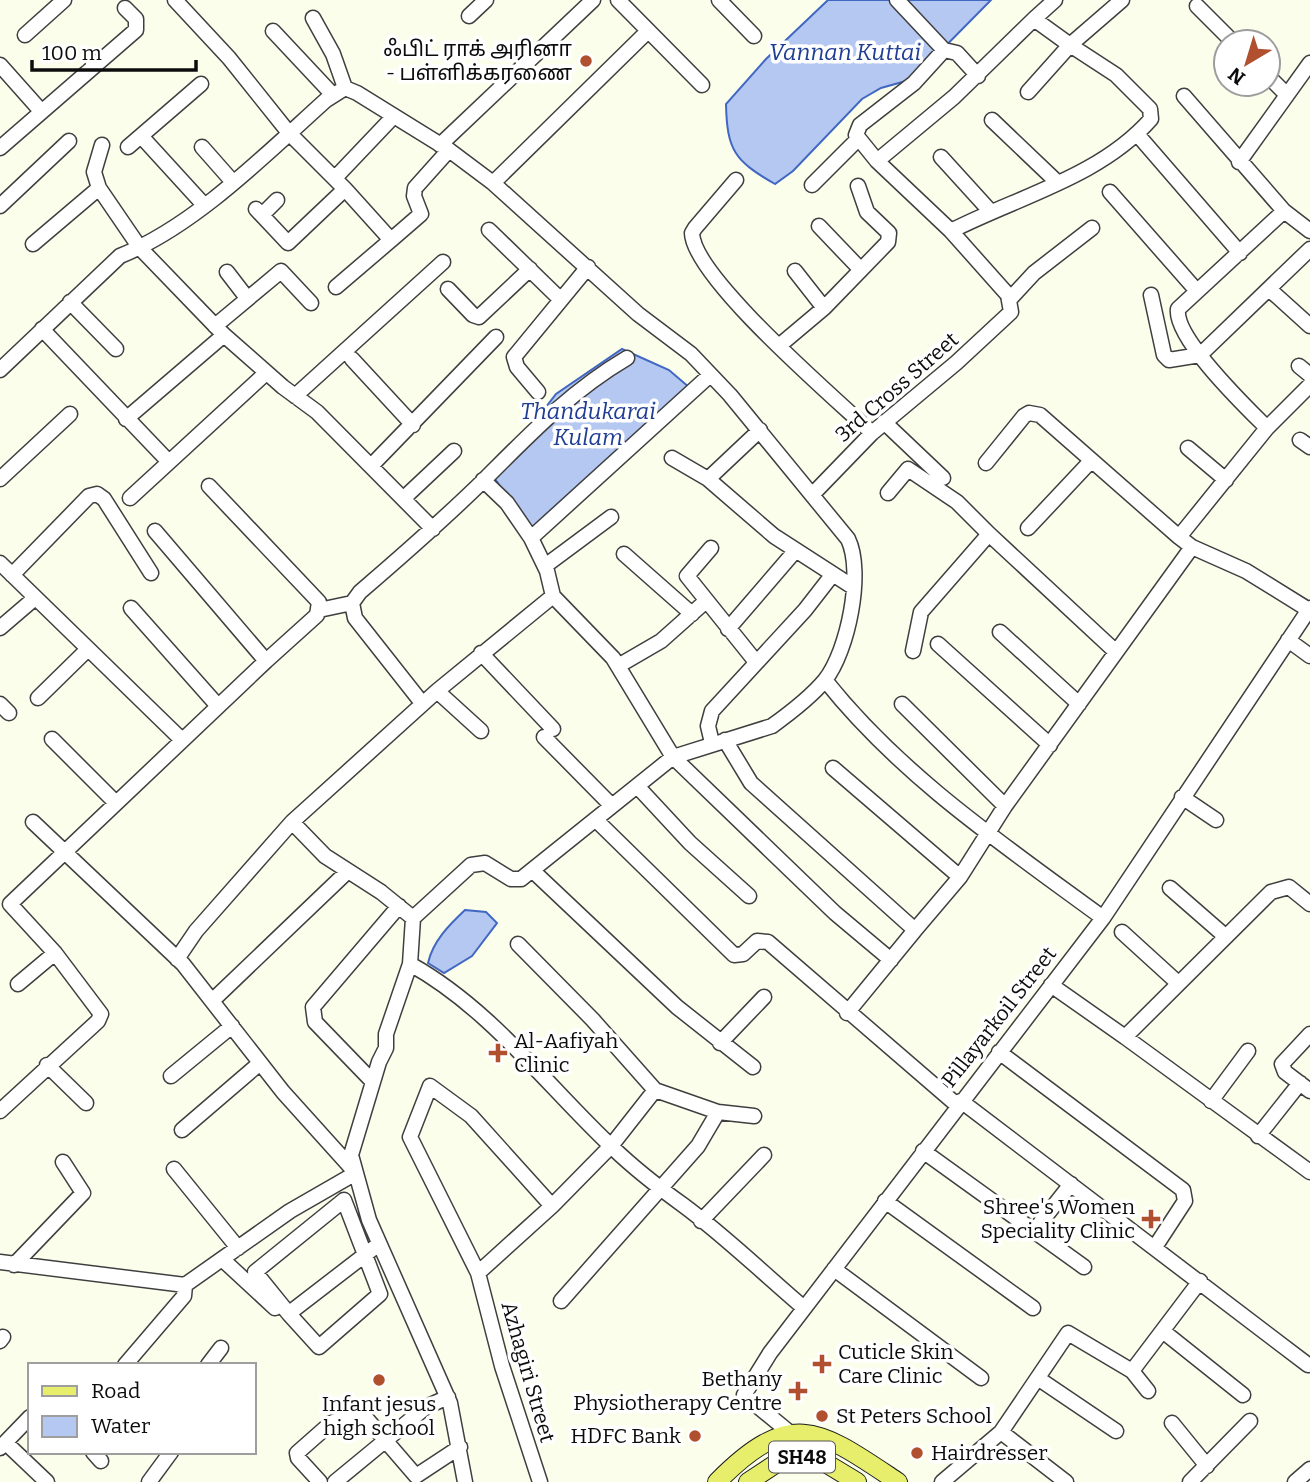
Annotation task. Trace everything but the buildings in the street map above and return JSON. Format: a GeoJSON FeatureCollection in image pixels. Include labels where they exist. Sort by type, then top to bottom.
{"type":"FeatureCollection","features":[{"type":"Feature","properties":{"kind":"main road","name":"SH48"},"geometry":{"type":"LineString","coordinates":[[717,1482],[740,1459],[789,1432],[825,1439],[852,1451],[898,1482]]}},
{"type":"Feature","properties":{"kind":"main road","name":"SH48"},"geometry":{"type":"LineString","coordinates":[[748,1482],[772,1464],[786,1457],[794,1457],[824,1462],[857,1482]]}},
{"type":"Feature","properties":{"kind":"street"},"geometry":{"type":"LineString","coordinates":[[25,35],[64,0]]}},
{"type":"Feature","properties":{"kind":"street"},"geometry":{"type":"LineString","coordinates":[[175,0],[229,58],[289,133],[335,178],[391,240]]}},
{"type":"Feature","properties":{"kind":"street"},"geometry":{"type":"LineString","coordinates":[[469,16],[486,0]]}},
{"type":"Feature","properties":{"kind":"street"},"geometry":{"type":"LineString","coordinates":[[336,287],[421,214],[414,195],[415,188],[444,147],[593,0]]}},
{"type":"Feature","properties":{"kind":"street"},"geometry":{"type":"LineString","coordinates":[[618,0],[702,85]]}},
{"type":"Feature","properties":{"kind":"street"},"geometry":{"type":"LineString","coordinates":[[719,0],[754,36]]}},
{"type":"Feature","properties":{"kind":"street"},"geometry":{"type":"LineString","coordinates":[[897,0],[944,50],[957,53],[978,76]]}},
{"type":"Feature","properties":{"kind":"street"},"geometry":{"type":"LineString","coordinates":[[877,161],[978,76],[1055,0]]}},
{"type":"Feature","properties":{"kind":"street"},"geometry":{"type":"LineString","coordinates":[[1028,92],[1070,45],[1122,0]]}},
{"type":"Feature","properties":{"kind":"street"},"geometry":{"type":"LineString","coordinates":[[1197,6],[1219,28]]}},
{"type":"Feature","properties":{"kind":"street"},"geometry":{"type":"LineString","coordinates":[[0,148],[136,30],[136,19],[125,8]]}},
{"type":"Feature","properties":{"kind":"street"},"geometry":{"type":"LineString","coordinates":[[313,18],[333,54],[339,92]]}},
{"type":"Feature","properties":{"kind":"street"},"geometry":{"type":"LineString","coordinates":[[951,231],[1057,182],[1137,134],[1152,116],[1150,109],[1116,75],[1034,19]]}},
{"type":"Feature","properties":{"kind":"street"},"geometry":{"type":"LineString","coordinates":[[273,31],[339,92],[357,93],[444,147],[493,183],[638,314],[691,354],[760,430],[848,539],[854,551],[853,587],[843,644],[825,680],[772,726],[673,757],[533,871],[514,880],[485,863],[476,863],[414,918],[410,964],[386,1034],[386,1048],[351,1155],[360,1191],[379,1244],[448,1397],[465,1482]]}},
{"type":"Feature","properties":{"kind":"street"},"geometry":{"type":"LineString","coordinates":[[493,183],[648,32]]}},
{"type":"Feature","properties":{"kind":"street"},"geometry":{"type":"LineString","coordinates":[[944,50],[914,83],[860,125],[856,131],[858,139],[877,161],[951,231],[1010,305]]}},
{"type":"Feature","properties":{"kind":"street"},"geometry":{"type":"LineString","coordinates":[[1240,162],[1310,63]]}},
{"type":"Feature","properties":{"kind":"street"},"geometry":{"type":"LineString","coordinates":[[0,65],[41,111]]}},
{"type":"Feature","properties":{"kind":"street"},"geometry":{"type":"LineString","coordinates":[[128,147],[201,84]]}},
{"type":"Feature","properties":{"kind":"street"},"geometry":{"type":"LineString","coordinates":[[1282,90],[1287,95]]}},
{"type":"Feature","properties":{"kind":"street"},"geometry":{"type":"LineString","coordinates":[[0,370],[120,256],[140,248],[204,205],[339,92]]}},
{"type":"Feature","properties":{"kind":"street"},"geometry":{"type":"LineString","coordinates":[[1184,96],[1284,211],[1310,231]]}},
{"type":"Feature","properties":{"kind":"street"},"geometry":{"type":"LineString","coordinates":[[335,178],[393,117]]}},
{"type":"Feature","properties":{"kind":"street"},"geometry":{"type":"LineString","coordinates":[[992,120],[1057,182]]}},
{"type":"Feature","properties":{"kind":"street"},"geometry":{"type":"LineString","coordinates":[[1137,134],[1240,253]]}},
{"type":"Feature","properties":{"kind":"street"},"geometry":{"type":"LineString","coordinates":[[141,136],[204,205]]}},
{"type":"Feature","properties":{"kind":"street"},"geometry":{"type":"LineString","coordinates":[[812,185],[858,139]]}},
{"type":"Feature","properties":{"kind":"street"},"geometry":{"type":"LineString","coordinates":[[0,206],[69,141]]}},
{"type":"Feature","properties":{"kind":"street"},"geometry":{"type":"LineString","coordinates":[[102,145],[94,172],[99,188],[140,248],[220,331],[266,373],[317,412],[433,529]]}},
{"type":"Feature","properties":{"kind":"street"},"geometry":{"type":"LineString","coordinates":[[202,147],[232,181]]}},
{"type":"Feature","properties":{"kind":"street"},"geometry":{"type":"LineString","coordinates":[[941,157],[991,212]]}},
{"type":"Feature","properties":{"kind":"street"},"geometry":{"type":"LineString","coordinates":[[736,180],[695,228],[692,239],[723,288],[872,433]]}},
{"type":"Feature","properties":{"kind":"street"},"geometry":{"type":"LineString","coordinates":[[780,345],[824,308],[889,238],[889,233],[864,206],[858,186]]}},
{"type":"Feature","properties":{"kind":"street"},"geometry":{"type":"LineString","coordinates":[[33,244],[99,188]]}},
{"type":"Feature","properties":{"kind":"street"},"geometry":{"type":"LineString","coordinates":[[277,200],[259,212],[288,243],[345,189]]}},
{"type":"Feature","properties":{"kind":"street"},"geometry":{"type":"LineString","coordinates":[[1110,192],[1196,290]]}},
{"type":"Feature","properties":{"kind":"street"},"geometry":{"type":"LineString","coordinates":[[1267,428],[1222,383],[1200,355],[1177,317],[1181,304],[1284,211]]}},
{"type":"Feature","properties":{"kind":"street"},"geometry":{"type":"LineString","coordinates":[[819,226],[861,270]]}},
{"type":"Feature","properties":{"kind":"street","name":"3rd Cross Street"},"geometry":{"type":"LineString","coordinates":[[812,495],[884,422],[956,363],[1010,305],[1034,272],[1092,228]]}},
{"type":"Feature","properties":{"kind":"street"},"geometry":{"type":"LineString","coordinates":[[489,230],[560,299]]}},
{"type":"Feature","properties":{"kind":"street"},"geometry":{"type":"LineString","coordinates":[[1151,295],[1164,355],[1169,359],[1200,355],[1310,249]]}},
{"type":"Feature","properties":{"kind":"street"},"geometry":{"type":"LineString","coordinates":[[295,396],[443,262]]}},
{"type":"Feature","properties":{"kind":"street"},"geometry":{"type":"LineString","coordinates":[[538,392],[517,367],[514,357],[588,267]]}},
{"type":"Feature","properties":{"kind":"street"},"geometry":{"type":"LineString","coordinates":[[447,289],[473,315],[479,317],[530,269]]}},
{"type":"Feature","properties":{"kind":"street"},"geometry":{"type":"LineString","coordinates":[[126,419],[220,331],[247,298],[281,271],[311,303]]}},
{"type":"Feature","properties":{"kind":"street"},"geometry":{"type":"LineString","coordinates":[[795,271],[824,308]]}},
{"type":"Feature","properties":{"kind":"street"},"geometry":{"type":"LineString","coordinates":[[227,272],[247,298]]}},
{"type":"Feature","properties":{"kind":"street"},"geometry":{"type":"LineString","coordinates":[[1269,289],[1310,326]]}},
{"type":"Feature","properties":{"kind":"street"},"geometry":{"type":"LineString","coordinates":[[70,302],[116,349]]}},
{"type":"Feature","properties":{"kind":"street"},"geometry":{"type":"LineString","coordinates":[[42,329],[169,462]]}},
{"type":"Feature","properties":{"kind":"street"},"geometry":{"type":"LineString","coordinates":[[372,465],[496,337]]}},
{"type":"Feature","properties":{"kind":"street"},"geometry":{"type":"LineString","coordinates":[[0,1111],[98,1021],[101,1014],[55,953],[5,898],[64,851],[319,610],[352,603],[360,592],[433,529],[552,411],[589,380],[627,358]]}},
{"type":"Feature","properties":{"kind":"street"},"geometry":{"type":"LineString","coordinates":[[352,359],[412,425]]}},
{"type":"Feature","properties":{"kind":"street"},"geometry":{"type":"LineString","coordinates":[[130,498],[266,373]]}},
{"type":"Feature","properties":{"kind":"street"},"geometry":{"type":"LineString","coordinates":[[531,538],[709,376]]}},
{"type":"Feature","properties":{"kind":"street"},"geometry":{"type":"LineString","coordinates":[[1179,537],[1267,428],[1310,385]]}},
{"type":"Feature","properties":{"kind":"street"},"geometry":{"type":"LineString","coordinates":[[986,463],[1029,413],[1040,415],[1090,462],[1192,547],[1246,571],[1309,609]]}},
{"type":"Feature","properties":{"kind":"street"},"geometry":{"type":"LineString","coordinates":[[0,479],[70,414]]}},
{"type":"Feature","properties":{"kind":"street"},"geometry":{"type":"LineString","coordinates":[[884,422],[943,478]]}},
{"type":"Feature","properties":{"kind":"street"},"geometry":{"type":"LineString","coordinates":[[708,479],[760,430]]}},
{"type":"Feature","properties":{"kind":"street"},"geometry":{"type":"LineString","coordinates":[[1188,448],[1226,480]]}},
{"type":"Feature","properties":{"kind":"street"},"geometry":{"type":"LineString","coordinates":[[404,498],[454,451]]}},
{"type":"Feature","properties":{"kind":"street"},"geometry":{"type":"LineString","coordinates":[[672,458],[708,479],[774,536],[853,587]]}},
{"type":"Feature","properties":{"kind":"street"},"geometry":{"type":"LineString","coordinates":[[1028,528],[1090,462]]}},
{"type":"Feature","properties":{"kind":"street"},"geometry":{"type":"LineString","coordinates":[[888,493],[908,469],[957,502],[1115,652]]}},
{"type":"Feature","properties":{"kind":"street"},"geometry":{"type":"LineString","coordinates":[[484,480],[507,503],[531,538],[545,566],[553,596],[599,642],[618,666],[673,757],[835,913],[891,960]]}},
{"type":"Feature","properties":{"kind":"street"},"geometry":{"type":"LineString","coordinates":[[209,486],[317,598],[319,610]]}},
{"type":"Feature","properties":{"kind":"street"},"geometry":{"type":"LineString","coordinates":[[12,575],[89,496],[96,494],[104,499],[151,573]]}},
{"type":"Feature","properties":{"kind":"street"},"geometry":{"type":"LineString","coordinates":[[545,566],[611,517]]}},
{"type":"Feature","properties":{"kind":"street"},"geometry":{"type":"LineString","coordinates":[[155,531],[266,661]]}},
{"type":"Feature","properties":{"kind":"street"},"geometry":{"type":"LineString","coordinates":[[913,651],[921,612],[989,534]]}},
{"type":"Feature","properties":{"kind":"street"},"geometry":{"type":"LineString","coordinates":[[847,1013],[960,877],[1005,806],[1192,547]]}},
{"type":"Feature","properties":{"kind":"street"},"geometry":{"type":"LineString","coordinates":[[711,548],[687,576],[756,662]]}},
{"type":"Feature","properties":{"kind":"street"},"geometry":{"type":"LineString","coordinates":[[728,629],[796,550]]}},
{"type":"Feature","properties":{"kind":"street"},"geometry":{"type":"LineString","coordinates":[[624,554],[692,614]]}},
{"type":"Feature","properties":{"kind":"street"},"geometry":{"type":"LineString","coordinates":[[0,563],[182,740]]}},
{"type":"Feature","properties":{"kind":"street"},"geometry":{"type":"LineString","coordinates":[[833,574],[712,711],[708,726],[751,783],[915,930]]}},
{"type":"Feature","properties":{"kind":"street"},"geometry":{"type":"LineString","coordinates":[[177,959],[196,931],[292,822],[437,691],[553,596]]}},
{"type":"Feature","properties":{"kind":"street"},"geometry":{"type":"LineString","coordinates":[[0,628],[35,598]]}},
{"type":"Feature","properties":{"kind":"street"},"geometry":{"type":"LineString","coordinates":[[618,666],[662,641],[706,601]]}},
{"type":"Feature","properties":{"kind":"street"},"geometry":{"type":"LineString","coordinates":[[352,603],[355,618],[422,704]]}},
{"type":"Feature","properties":{"kind":"street"},"geometry":{"type":"LineString","coordinates":[[131,608],[218,706]]}},
{"type":"Feature","properties":{"kind":"street","name":"Pillayarkoil Street"},"geometry":{"type":"LineString","coordinates":[[789,1432],[744,1395],[770,1353],[1103,918],[1309,609]]}},
{"type":"Feature","properties":{"kind":"street"},"geometry":{"type":"LineString","coordinates":[[1000,632],[1079,704]]}},
{"type":"Feature","properties":{"kind":"street"},"geometry":{"type":"LineString","coordinates":[[1288,640],[1310,656]]}},
{"type":"Feature","properties":{"kind":"street"},"geometry":{"type":"LineString","coordinates":[[938,644],[1050,745]]}},
{"type":"Feature","properties":{"kind":"street"},"geometry":{"type":"LineString","coordinates":[[38,698],[87,650]]}},
{"type":"Feature","properties":{"kind":"street"},"geometry":{"type":"LineString","coordinates":[[481,653],[612,806]]}},
{"type":"Feature","properties":{"kind":"street"},"geometry":{"type":"LineString","coordinates":[[825,680],[855,717],[883,745],[988,833],[1103,918]]}},
{"type":"Feature","properties":{"kind":"street"},"geometry":{"type":"LineString","coordinates":[[437,691],[481,732]]}},
{"type":"Feature","properties":{"kind":"street"},"geometry":{"type":"LineString","coordinates":[[902,704],[1005,806]]}},
{"type":"Feature","properties":{"kind":"street"},"geometry":{"type":"LineString","coordinates":[[52,739],[115,802]]}},
{"type":"Feature","properties":{"kind":"street"},"geometry":{"type":"LineString","coordinates":[[832,768],[960,877]]}},
{"type":"Feature","properties":{"kind":"street"},"geometry":{"type":"LineString","coordinates":[[637,786],[690,843],[749,896]]}},
{"type":"Feature","properties":{"kind":"street"},"geometry":{"type":"LineString","coordinates":[[1182,797],[1216,820]]}},
{"type":"Feature","properties":{"kind":"street"},"geometry":{"type":"LineString","coordinates":[[597,821],[734,955],[743,954],[757,942],[768,943],[847,1013],[959,1103],[1155,1247],[1308,1365]]}},
{"type":"Feature","properties":{"kind":"street"},"geometry":{"type":"LineString","coordinates":[[33,822],[177,959],[260,1063],[355,1173]]}},
{"type":"Feature","properties":{"kind":"street"},"geometry":{"type":"LineString","coordinates":[[292,822],[325,856],[414,918]]}},
{"type":"Feature","properties":{"kind":"street"},"geometry":{"type":"LineString","coordinates":[[212,1002],[348,871]]}},
{"type":"Feature","properties":{"kind":"street"},"geometry":{"type":"LineString","coordinates":[[533,871],[611,948],[720,1043],[753,1067]]}},
{"type":"Feature","properties":{"kind":"street"},"geometry":{"type":"LineString","coordinates":[[1125,1037],[1271,892],[1282,887],[1298,891],[1310,904]]}},
{"type":"Feature","properties":{"kind":"street"},"geometry":{"type":"LineString","coordinates":[[1170,888],[1225,936]]}},
{"type":"Feature","properties":{"kind":"street"},"geometry":{"type":"LineString","coordinates":[[373,1082],[315,1022],[313,1007],[399,906]]}},
{"type":"Feature","properties":{"kind":"street"},"geometry":{"type":"LineString","coordinates":[[1122,932],[1178,983]]}},
{"type":"Feature","properties":{"kind":"street"},"geometry":{"type":"LineString","coordinates":[[518,944],[593,1020],[655,1090],[718,1112],[754,1116]]}},
{"type":"Feature","properties":{"kind":"street"},"geometry":{"type":"LineString","coordinates":[[18,984],[55,953]]}},
{"type":"Feature","properties":{"kind":"street"},"geometry":{"type":"LineString","coordinates":[[410,964],[434,978],[529,1059],[611,1146],[658,1190],[701,1221],[804,1308]]}},
{"type":"Feature","properties":{"kind":"street"},"geometry":{"type":"LineString","coordinates":[[1051,985],[1310,1172]]}},
{"type":"Feature","properties":{"kind":"street"},"geometry":{"type":"LineString","coordinates":[[720,1043],[764,997]]}},
{"type":"Feature","properties":{"kind":"street"},"geometry":{"type":"LineString","coordinates":[[171,1076],[232,1026]]}},
{"type":"Feature","properties":{"kind":"street"},"geometry":{"type":"LineString","coordinates":[[1258,1136],[1305,1087],[1285,1072],[1282,1063],[1310,1034]]}},
{"type":"Feature","properties":{"kind":"street"},"geometry":{"type":"LineString","coordinates":[[1211,1101],[1248,1051]]}},
{"type":"Feature","properties":{"kind":"street"},"geometry":{"type":"LineString","coordinates":[[999,1052],[1183,1190],[1185,1201],[1155,1247]]}},
{"type":"Feature","properties":{"kind":"street"},"geometry":{"type":"LineString","coordinates":[[182,1130],[260,1063]]}},
{"type":"Feature","properties":{"kind":"street"},"geometry":{"type":"LineString","coordinates":[[47,1065],[86,1104]]}},
{"type":"Feature","properties":{"kind":"street","name":"Azhagiri Street"},"geometry":{"type":"LineString","coordinates":[[540,1482],[502,1366],[478,1273],[410,1137],[429,1086],[471,1116],[552,1206]]}},
{"type":"Feature","properties":{"kind":"street"},"geometry":{"type":"LineString","coordinates":[[478,1273],[552,1206],[611,1146],[655,1090]]}},
{"type":"Feature","properties":{"kind":"street"},"geometry":{"type":"LineString","coordinates":[[561,1301],[698,1146],[718,1112]]}},
{"type":"Feature","properties":{"kind":"street"},"geometry":{"type":"LineString","coordinates":[[923,1151],[1084,1267]]}},
{"type":"Feature","properties":{"kind":"street"},"geometry":{"type":"LineString","coordinates":[[701,1221],[764,1155]]}},
{"type":"Feature","properties":{"kind":"street"},"geometry":{"type":"LineString","coordinates":[[7,1264],[83,1193],[63,1162]]}},
{"type":"Feature","properties":{"kind":"street"},"geometry":{"type":"LineString","coordinates":[[174,1169],[238,1248]]}},
{"type":"Feature","properties":{"kind":"street"},"geometry":{"type":"LineString","coordinates":[[7,1264],[185,1285],[290,1211],[355,1173]]}},
{"type":"Feature","properties":{"kind":"street"},"geometry":{"type":"LineString","coordinates":[[1034,1231],[1071,1184]]}},
{"type":"Feature","properties":{"kind":"street"},"geometry":{"type":"LineString","coordinates":[[288,1317],[255,1272],[344,1200],[360,1191]]}},
{"type":"Feature","properties":{"kind":"street"},"geometry":{"type":"LineString","coordinates":[[222,1259],[319,1347],[380,1294],[344,1200]]}},
{"type":"Feature","properties":{"kind":"street"},"geometry":{"type":"LineString","coordinates":[[885,1201],[1033,1308]]}},
{"type":"Feature","properties":{"kind":"street"},"geometry":{"type":"LineString","coordinates":[[288,1317],[379,1244]]}},
{"type":"Feature","properties":{"kind":"street"},"geometry":{"type":"LineString","coordinates":[[834,1269],[981,1378]]}},
{"type":"Feature","properties":{"kind":"street"},"geometry":{"type":"LineString","coordinates":[[1132,1371],[1200,1282]]}},
{"type":"Feature","properties":{"kind":"street"},"geometry":{"type":"LineString","coordinates":[[127,1363],[184,1296],[185,1285]]}},
{"type":"Feature","properties":{"kind":"street"},"geometry":{"type":"LineString","coordinates":[[1164,1332],[1243,1395]]}},
{"type":"Feature","properties":{"kind":"street"},"geometry":{"type":"LineString","coordinates":[[942,1482],[1001,1432],[1068,1333],[1132,1371],[1147,1391]]}},
{"type":"Feature","properties":{"kind":"street"},"geometry":{"type":"LineString","coordinates":[[209,1363],[220,1348]]}},
{"type":"Feature","properties":{"kind":"street"},"geometry":{"type":"LineString","coordinates":[[1039,1379],[1116,1431]]}},
{"type":"Feature","properties":{"kind":"street"},"geometry":{"type":"LineString","coordinates":[[338,1481],[426,1407],[448,1397]]}},
{"type":"Feature","properties":{"kind":"street"},"geometry":{"type":"LineString","coordinates":[[320,1482],[298,1458],[297,1453],[331,1423],[361,1411],[407,1478],[416,1476],[460,1447]]}},
{"type":"Feature","properties":{"kind":"street"},"geometry":{"type":"LineString","coordinates":[[28,1419],[3,1445],[47,1482]]}},
{"type":"Feature","properties":{"kind":"street"},"geometry":{"type":"LineString","coordinates":[[1189,1482],[1250,1421]]}},
{"type":"Feature","properties":{"kind":"street"},"geometry":{"type":"LineString","coordinates":[[1172,1423],[1207,1466]]}},
{"type":"Feature","properties":{"kind":"street"},"geometry":{"type":"LineString","coordinates":[[1001,1432],[1066,1482]]}},
{"type":"Feature","properties":{"kind":"street"},"geometry":{"type":"LineString","coordinates":[[149,1482],[170,1454]]}},
{"type":"Feature","properties":{"kind":"street"},"geometry":{"type":"LineString","coordinates":[[1295,1482],[1310,1469]]}},
{"type":"Feature","properties":{"kind":"water","name":"Vannan Kuttai"},"geometry":{"type":"Polygon","coordinates":[[[828,0],[991,0],[913,79],[881,88],[862,99],[793,171],[775,184],[742,161],[736,153],[728,133],[726,104],[766,59],[828,0]]]}},
{"type":"Feature","properties":{"kind":"water","name":"Thandukarai Kulam"},"geometry":{"type":"Polygon","coordinates":[[[622,349],[669,370],[690,388],[530,530],[493,476],[556,394],[622,349]]]}},
{"type":"Feature","properties":{"kind":"water"},"geometry":{"type":"Polygon","coordinates":[[[465,910],[486,912],[497,923],[472,956],[444,973],[428,963],[430,955],[442,934],[465,910]]]}},
{"type":"Feature","properties":{"kind":"place","name":"ஃபிட் ராக் அரினா - பள்ளிக்கரணை"},"geometry":{"type":"Point","coordinates":[586,61]}},
{"type":"Feature","properties":{"kind":"place","name":"Al-Aafiyah Clinic"},"geometry":{"type":"Point","coordinates":[498,1053]}},
{"type":"Feature","properties":{"kind":"place","name":"Shree's Women Speciality Clinic"},"geometry":{"type":"Point","coordinates":[1151,1219]}},
{"type":"Feature","properties":{"kind":"place","name":"Cuticle Skin Care Clinic"},"geometry":{"type":"Point","coordinates":[822,1364]}},
{"type":"Feature","properties":{"kind":"place","name":"Infant jesus high school"},"geometry":{"type":"Point","coordinates":[379,1380]}},
{"type":"Feature","properties":{"kind":"place","name":"Bethany Physiotherapy Centre"},"geometry":{"type":"Point","coordinates":[798,1391]}},
{"type":"Feature","properties":{"kind":"place","name":"St Peters School"},"geometry":{"type":"Point","coordinates":[822,1416]}},
{"type":"Feature","properties":{"kind":"place","name":"HDFC Bank"},"geometry":{"type":"Point","coordinates":[695,1436]}},
{"type":"Feature","properties":{"kind":"place","name":"Hairdresser"},"geometry":{"type":"Point","coordinates":[917,1453]}}]}
